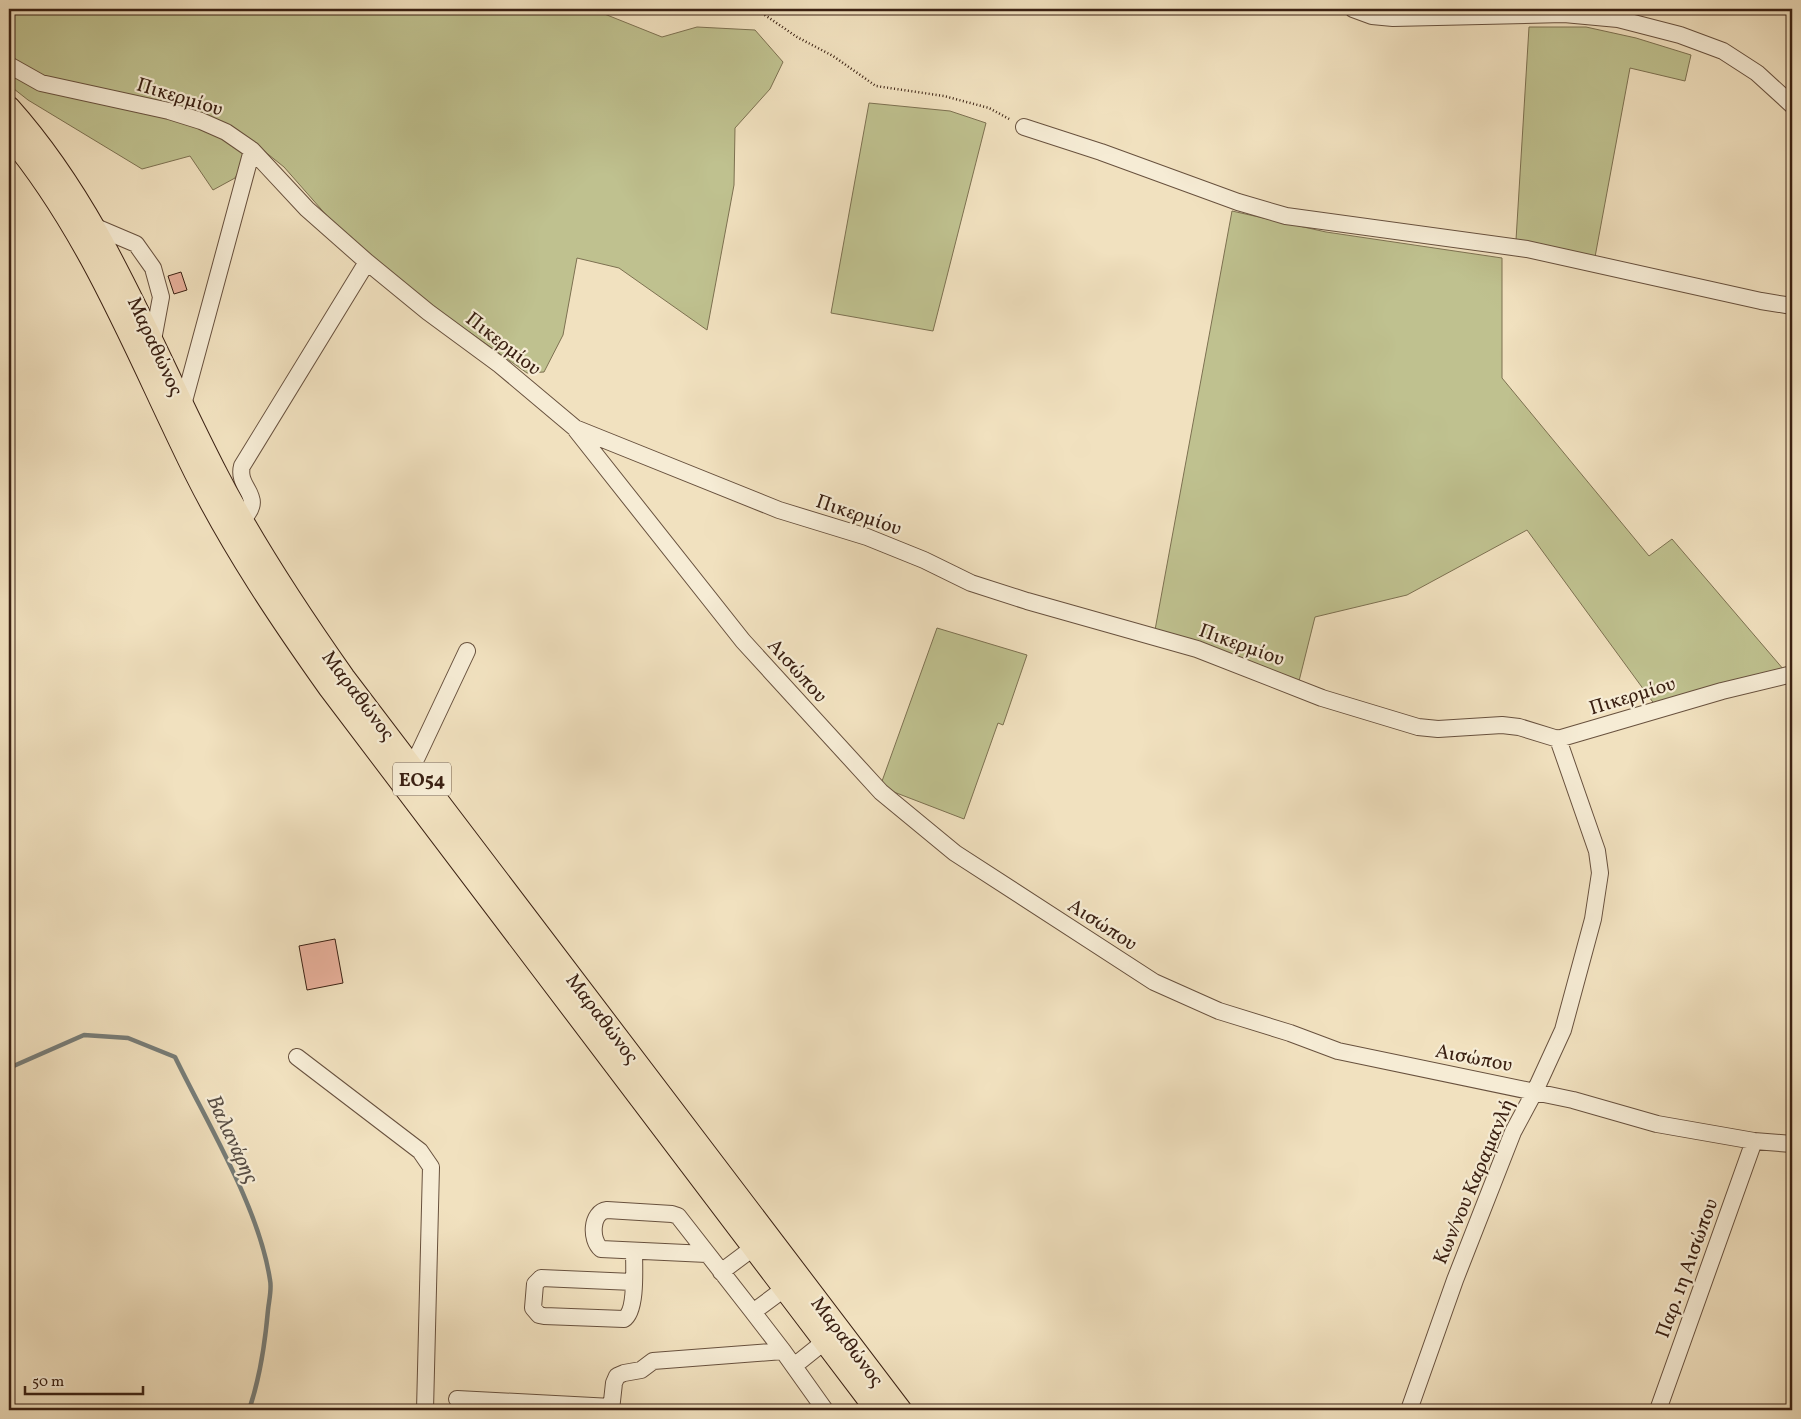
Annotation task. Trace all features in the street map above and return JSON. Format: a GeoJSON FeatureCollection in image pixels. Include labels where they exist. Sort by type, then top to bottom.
{"type":"FeatureCollection","features":[{"type":"Feature","properties":{"kind":"main road","name":"Μαραθώνος"},"geometry":{"type":"LineString","coordinates":[[9,107],[52,160],[96,227],[153,340],[183,406],[242,520],[298,611],[410,764],[901,1410]]}},
{"type":"Feature","properties":{"kind":"main road","name":"Μαραθώνος"},"geometry":{"type":"LineString","coordinates":[[9,136],[51,192],[86,250],[113,300],[196,476],[242,560],[282,623],[334,696],[876,1410]]}},
{"type":"Feature","properties":{"kind":"street"},"geometry":{"type":"LineString","coordinates":[[1353,9],[1372,16],[1393,18],[1564,14],[1618,19],[1680,36],[1723,51],[1757,73],[1792,105]]}},
{"type":"Feature","properties":{"kind":"street","name":"Πικερμίου"},"geometry":{"type":"LineString","coordinates":[[9,65],[41,83],[169,111],[201,121],[226,132],[252,150],[307,209],[367,262],[428,312],[500,365],[575,428],[779,510],[866,537],[924,560],[971,583],[1026,601],[1198,649],[1322,698],[1418,727],[1502,725],[1519,727],[1558,739],[1713,693],[1792,674]]}},
{"type":"Feature","properties":{"kind":"street"},"geometry":{"type":"LineString","coordinates":[[1024,127],[1101,152],[1238,202],[1286,216],[1526,249],[1742,297],[1792,306]]}},
{"type":"Feature","properties":{"kind":"street"},"geometry":{"type":"LineString","coordinates":[[183,406],[252,150]]}},
{"type":"Feature","properties":{"kind":"street"},"geometry":{"type":"LineString","coordinates":[[96,227],[136,244],[153,268],[161,297],[153,340]]}},
{"type":"Feature","properties":{"kind":"street"},"geometry":{"type":"LineString","coordinates":[[242,520],[251,509],[252,497],[242,480],[242,466],[367,262]]}},
{"type":"Feature","properties":{"kind":"street","name":"Αισώπου"},"geometry":{"type":"LineString","coordinates":[[575,428],[743,641],[880,792],[955,853],[1154,982],[1220,1011],[1290,1033],[1338,1051],[1535,1091],[1657,1124],[1754,1141],[1792,1144]]}},
{"type":"Feature","properties":{"kind":"street"},"geometry":{"type":"LineString","coordinates":[[410,764],[417,757],[467,651]]}},
{"type":"Feature","properties":{"kind":"street","name":"Κων/νου Καραμανλή"},"geometry":{"type":"LineString","coordinates":[[1409,1410],[1455,1280],[1513,1132],[1535,1091],[1563,1030],[1593,919],[1600,873],[1597,851],[1558,739]]}},
{"type":"Feature","properties":{"kind":"street"},"geometry":{"type":"LineString","coordinates":[[297,1057],[420,1151],[431,1167],[425,1410]]}},
{"type":"Feature","properties":{"kind":"street","name":"Παρ. 1η Αισώπου"},"geometry":{"type":"LineString","coordinates":[[1658,1410],[1754,1141]]}},
{"type":"Feature","properties":{"kind":"street"},"geometry":{"type":"LineString","coordinates":[[707,1254],[606,1250],[598,1246],[594,1238],[595,1222],[598,1213],[607,1210],[676,1215],[722,1272],[783,1351],[825,1410]]}},
{"type":"Feature","properties":{"kind":"street"},"geometry":{"type":"LineString","coordinates":[[722,1272],[753,1248]]}},
{"type":"Feature","properties":{"kind":"street"},"geometry":{"type":"LineString","coordinates":[[633,1282],[541,1278],[535,1284],[533,1308],[539,1315],[544,1316],[624,1319],[631,1313],[633,1282],[634,1251]]}},
{"type":"Feature","properties":{"kind":"street"},"geometry":{"type":"LineString","coordinates":[[753,1312],[784,1289]]}},
{"type":"Feature","properties":{"kind":"street"},"geometry":{"type":"LineString","coordinates":[[794,1366],[824,1342]]}},
{"type":"Feature","properties":{"kind":"street"},"geometry":{"type":"LineString","coordinates":[[457,1399],[612,1408],[614,1383],[617,1376],[641,1370],[653,1360],[783,1351]]}},
{"type":"Feature","properties":{"kind":"path"},"geometry":{"type":"LineString","coordinates":[[756,9],[797,36],[833,56],[876,86],[953,98],[988,108],[1024,127]]}},
{"type":"Feature","properties":{"kind":"green space"},"geometry":{"type":"Polygon","coordinates":[[[9,9],[592,9],[662,37],[697,27],[755,30],[783,62],[770,89],[735,128],[734,185],[707,330],[619,268],[577,258],[563,335],[544,372],[527,373],[410,290],[328,217],[284,167],[254,143],[235,178],[213,190],[190,156],[142,169],[28,100],[9,85],[9,9]]]}},
{"type":"Feature","properties":{"kind":"green space"},"geometry":{"type":"Polygon","coordinates":[[[1529,27],[1586,27],[1636,38],[1691,55],[1685,81],[1630,68],[1595,257],[1516,240],[1529,27]]]}},
{"type":"Feature","properties":{"kind":"green space"},"geometry":{"type":"Polygon","coordinates":[[[869,103],[950,111],[986,123],[933,331],[831,313],[869,103]]]}},
{"type":"Feature","properties":{"kind":"green space"},"geometry":{"type":"Polygon","coordinates":[[[1232,211],[1326,232],[1502,258],[1502,378],[1649,556],[1672,539],[1784,670],[1655,705],[1527,530],[1407,595],[1315,617],[1299,681],[1155,630],[1232,211]]]}},
{"type":"Feature","properties":{"kind":"green space"},"geometry":{"type":"Polygon","coordinates":[[[937,628],[1027,655],[1003,725],[998,723],[964,819],[886,789],[881,784],[937,628]]]}},
{"type":"Feature","properties":{"kind":"building"},"geometry":{"type":"Polygon","coordinates":[[[181,272],[187,290],[174,294],[168,276],[181,272]]]}},
{"type":"Feature","properties":{"kind":"building"},"geometry":{"type":"Polygon","coordinates":[[[335,939],[343,983],[307,990],[299,946],[335,939]]]}},
{"type":"Feature","properties":{"kind":"waterway","name":"Βαλανάρης"},"geometry":{"type":"LineString","coordinates":[[9,1068],[84,1035],[128,1038],[175,1057],[244,1195],[264,1252],[270,1280],[271,1291],[264,1348],[249,1410]]}}]}
